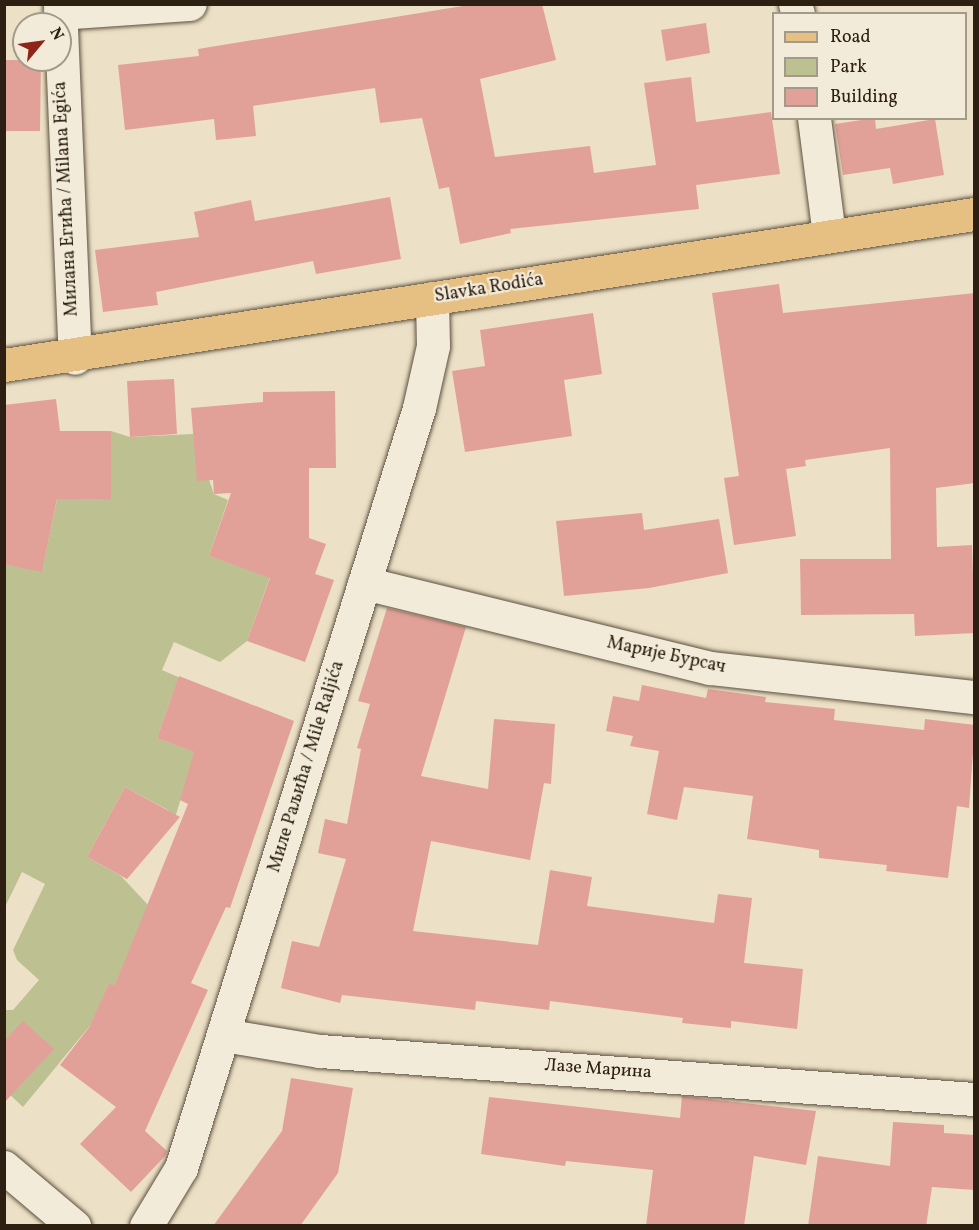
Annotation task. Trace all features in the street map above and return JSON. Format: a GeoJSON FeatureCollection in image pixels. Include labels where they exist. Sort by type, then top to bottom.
{"type":"FeatureCollection","features":[{"type":"Feature","properties":{"kind":"main road","name":"Slavka Rodića"},"geometry":{"type":"LineString","coordinates":[[4,365],[75,358],[829,234],[975,214]]}},
{"type":"Feature","properties":{"kind":"street"},"geometry":{"type":"LineString","coordinates":[[60,9],[190,4]]}},
{"type":"Feature","properties":{"kind":"street","name":"Милана Егића / Milana Egića"},"geometry":{"type":"LineString","coordinates":[[60,9],[75,358]]}},
{"type":"Feature","properties":{"kind":"street"},"geometry":{"type":"LineString","coordinates":[[814,120],[829,234]]}},
{"type":"Feature","properties":{"kind":"street","name":"Миле Раљића / Mile Raljića"},"geometry":{"type":"LineString","coordinates":[[146,1226],[181,1168],[419,408],[433,346],[432,298]]}},
{"type":"Feature","properties":{"kind":"street","name":"Марије Бурсач"},"geometry":{"type":"LineString","coordinates":[[364,583],[710,668],[975,697]]}},
{"type":"Feature","properties":{"kind":"street","name":"Лазе Марина"},"geometry":{"type":"LineString","coordinates":[[223,1035],[320,1051],[975,1099]]}},
{"type":"Feature","properties":{"kind":"street"},"geometry":{"type":"LineString","coordinates":[[4,1167],[74,1226]]}},
{"type":"Feature","properties":{"kind":"green space"},"geometry":{"type":"Polygon","coordinates":[[[111,431],[130,437],[193,434],[214,494],[228,500],[209,556],[270,577],[247,641],[220,662],[174,642],[162,670],[208,690],[172,696],[157,738],[195,752],[174,821],[168,810],[125,787],[87,857],[121,876],[149,906],[130,993],[109,983],[93,1022],[23,1107],[5,1090],[5,1010],[13,1010],[39,980],[17,960],[13,950],[45,884],[22,872],[5,907],[5,564],[42,571],[59,490],[74,499],[111,500],[111,431]]]}},
{"type":"Feature","properties":{"kind":"building"},"geometry":{"type":"Polygon","coordinates":[[[475,4],[542,4],[556,60],[480,79],[495,157],[590,146],[594,173],[656,165],[644,83],[691,77],[696,122],[771,112],[780,174],[696,185],[699,209],[510,229],[511,233],[460,244],[449,187],[439,189],[422,118],[380,123],[375,88],[253,106],[256,136],[216,140],[214,119],[125,130],[118,65],[199,56],[198,49],[475,4]]]}},
{"type":"Feature","properties":{"kind":"building"},"geometry":{"type":"Polygon","coordinates":[[[706,23],[710,53],[666,61],[661,30],[706,23]]]}},
{"type":"Feature","properties":{"kind":"building"},"geometry":{"type":"Polygon","coordinates":[[[4,60],[12,60],[12,72],[41,72],[40,131],[4,131],[4,60]]]}},
{"type":"Feature","properties":{"kind":"building"},"geometry":{"type":"Polygon","coordinates":[[[875,120],[876,129],[935,120],[944,175],[893,184],[890,168],[843,175],[835,124],[875,120]]]}},
{"type":"Feature","properties":{"kind":"building"},"geometry":{"type":"Polygon","coordinates":[[[390,197],[401,259],[316,274],[313,261],[156,292],[158,305],[103,312],[95,250],[199,237],[194,212],[251,200],[255,221],[390,197]]]}},
{"type":"Feature","properties":{"kind":"building"},"geometry":{"type":"Polygon","coordinates":[[[779,284],[783,313],[975,293],[975,483],[936,488],[937,547],[972,545],[975,633],[915,636],[914,614],[801,615],[800,559],[891,559],[890,448],[805,460],[806,466],[786,469],[796,536],[734,545],[724,478],[739,476],[712,293],[779,284]]]}},
{"type":"Feature","properties":{"kind":"building"},"geometry":{"type":"Polygon","coordinates":[[[593,313],[602,374],[564,380],[572,436],[465,452],[452,371],[485,366],[480,330],[593,313]]]}},
{"type":"Feature","properties":{"kind":"building"},"geometry":{"type":"Polygon","coordinates":[[[174,379],[177,434],[130,437],[127,381],[174,379]]]}},
{"type":"Feature","properties":{"kind":"building"},"geometry":{"type":"Polygon","coordinates":[[[335,391],[336,468],[309,468],[309,538],[326,544],[315,574],[334,580],[305,662],[247,641],[270,578],[209,556],[231,493],[214,494],[213,480],[197,481],[191,408],[263,402],[263,392],[335,391]]]}},
{"type":"Feature","properties":{"kind":"building"},"geometry":{"type":"Polygon","coordinates":[[[56,399],[60,431],[111,431],[111,500],[57,499],[42,572],[4,564],[4,405],[56,399]]]}},
{"type":"Feature","properties":{"kind":"building"},"geometry":{"type":"Polygon","coordinates":[[[642,513],[644,530],[719,519],[728,573],[649,588],[564,596],[556,521],[642,513]]]}},
{"type":"Feature","properties":{"kind":"building"},"geometry":{"type":"Polygon","coordinates":[[[387,608],[466,627],[421,776],[488,789],[494,719],[555,724],[551,784],[544,783],[530,860],[431,841],[413,931],[538,945],[550,870],[592,877],[587,906],[714,923],[718,894],[752,898],[744,963],[803,969],[797,1029],[731,1021],[731,1028],[682,1023],[683,1018],[550,1001],[549,1010],[476,1001],[475,1010],[342,995],[340,1003],[281,988],[292,941],[319,947],[346,859],[318,853],[325,819],[347,824],[361,749],[357,748],[370,704],[358,701],[387,608]]]}},
{"type":"Feature","properties":{"kind":"building"},"geometry":{"type":"Polygon","coordinates":[[[179,676],[294,721],[230,908],[226,907],[191,983],[208,990],[145,1131],[167,1151],[131,1192],[80,1144],[116,1107],[60,1065],[90,1026],[109,983],[115,985],[188,804],[180,800],[194,752],[157,738],[179,676]]]}},
{"type":"Feature","properties":{"kind":"building"},"geometry":{"type":"Polygon","coordinates":[[[642,685],[706,698],[708,689],[766,697],[765,702],[835,709],[834,720],[924,730],[925,719],[975,725],[969,808],[957,806],[948,878],[886,871],[887,865],[819,858],[819,850],[747,839],[753,796],[684,787],[677,820],[647,814],[659,751],[630,746],[633,736],[606,731],[613,696],[639,701],[642,685]]]}},
{"type":"Feature","properties":{"kind":"building"},"geometry":{"type":"Polygon","coordinates":[[[125,787],[180,817],[127,879],[87,857],[125,787]]]}},
{"type":"Feature","properties":{"kind":"building"},"geometry":{"type":"Polygon","coordinates":[[[23,1021],[54,1049],[4,1103],[4,1041],[23,1021]]]}},
{"type":"Feature","properties":{"kind":"building"},"geometry":{"type":"Polygon","coordinates":[[[291,1078],[353,1088],[338,1173],[300,1226],[213,1226],[282,1131],[291,1078]]]}},
{"type":"Feature","properties":{"kind":"building"},"geometry":{"type":"Polygon","coordinates":[[[682,1096],[816,1111],[806,1165],[754,1156],[744,1226],[646,1226],[653,1170],[566,1161],[565,1166],[481,1154],[489,1097],[680,1118],[682,1096]]]}},
{"type":"Feature","properties":{"kind":"building"},"geometry":{"type":"Polygon","coordinates":[[[893,1122],[944,1125],[944,1133],[975,1135],[975,1190],[932,1187],[926,1226],[808,1226],[818,1156],[890,1166],[893,1122]]]}}]}
